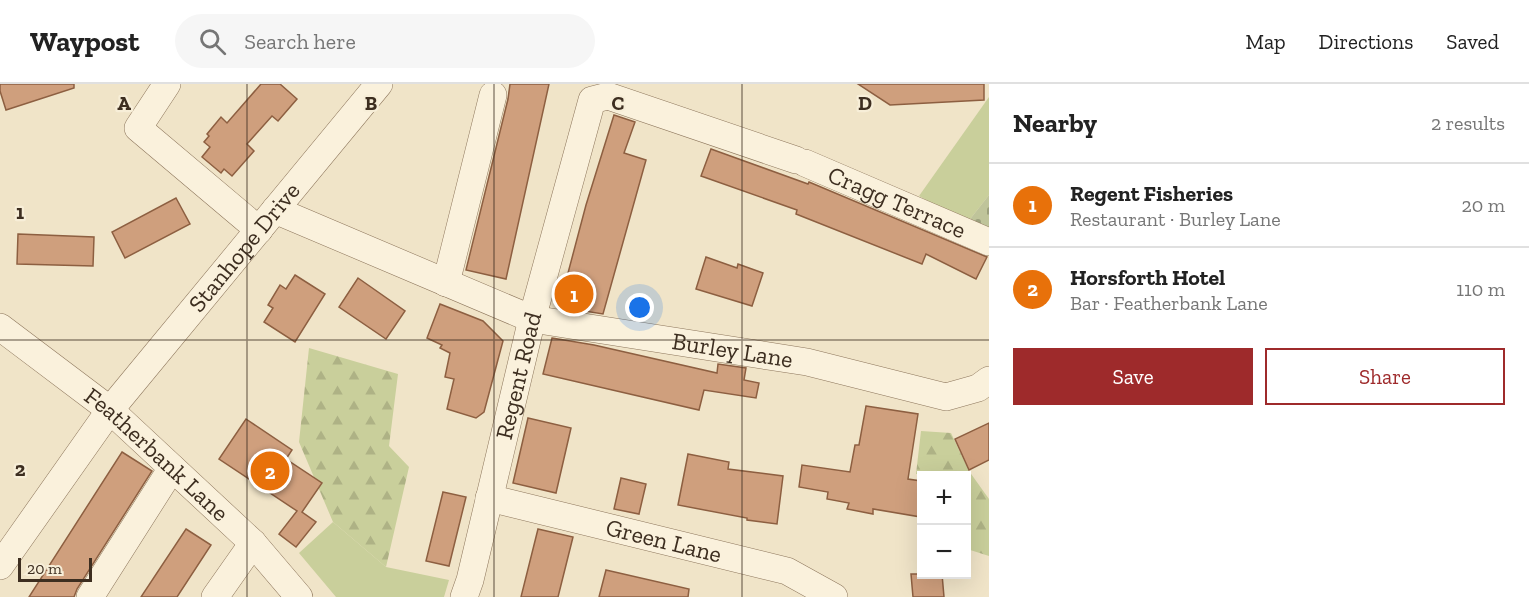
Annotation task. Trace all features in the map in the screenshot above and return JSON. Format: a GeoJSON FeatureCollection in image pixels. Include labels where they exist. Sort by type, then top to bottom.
{"type":"FeatureCollection","features":[{"type":"Feature","properties":{"kind":"street","name":"Burley Lane"},"geometry":{"type":"LineString","coordinates":[[167,84],[138,128],[267,220],[446,283],[532,319],[807,362],[946,397],[978,388],[989,380]]}},
{"type":"Feature","properties":{"kind":"street","name":"Stanhope Drive"},"geometry":{"type":"LineString","coordinates":[[0,566],[110,410],[379,84]]}},
{"type":"Feature","properties":{"kind":"street","name":"Cragg Terrace"},"geometry":{"type":"LineString","coordinates":[[598,93],[800,161],[989,242]]}},
{"type":"Feature","properties":{"kind":"street","name":"Regent Road"},"geometry":{"type":"LineString","coordinates":[[464,597],[532,319],[598,93]]}},
{"type":"Feature","properties":{"kind":"street"},"geometry":{"type":"LineString","coordinates":[[446,283],[493,95]]}},
{"type":"Feature","properties":{"kind":"street","name":"Featherbank Lane"},"geometry":{"type":"LineString","coordinates":[[0,327],[110,410],[253,543],[299,597]]}},
{"type":"Feature","properties":{"kind":"street"},"geometry":{"type":"LineString","coordinates":[[90,597],[172,468]]}},
{"type":"Feature","properties":{"kind":"street","name":"Green Lane"},"geometry":{"type":"LineString","coordinates":[[489,498],[787,571],[834,597]]}},
{"type":"Feature","properties":{"kind":"street"},"geometry":{"type":"LineString","coordinates":[[215,597],[253,543]]}},
{"type":"Feature","properties":{"kind":"green space"},"geometry":{"type":"Polygon","coordinates":[[[989,97],[989,195],[967,223],[919,196],[989,97]]]}},
{"type":"Feature","properties":{"kind":"green space"},"geometry":{"type":"Polygon","coordinates":[[[989,195],[989,234],[967,223],[989,195]]]}},
{"type":"Feature","properties":{"kind":"green space"},"geometry":{"type":"Polygon","coordinates":[[[309,348],[398,374],[389,446],[409,467],[386,567],[333,522],[299,442],[309,348]]]}},
{"type":"Feature","properties":{"kind":"green space"},"geometry":{"type":"Polygon","coordinates":[[[921,431],[951,433],[969,471],[917,471],[916,474],[921,431]]]}},
{"type":"Feature","properties":{"kind":"green space"},"geometry":{"type":"Polygon","coordinates":[[[971,474],[989,499],[989,556],[971,550],[971,474]]]}},
{"type":"Feature","properties":{"kind":"green space"},"geometry":{"type":"Polygon","coordinates":[[[333,522],[386,567],[449,580],[444,597],[336,597],[299,553],[333,522]]]}},
{"type":"Feature","properties":{"kind":"building"},"geometry":{"type":"Polygon","coordinates":[[[0,84],[74,84],[74,88],[6,110],[0,84]]]}},
{"type":"Feature","properties":{"kind":"building"},"geometry":{"type":"Polygon","coordinates":[[[261,84],[280,84],[297,99],[278,121],[272,116],[247,144],[254,151],[232,176],[224,169],[221,173],[202,157],[210,147],[204,142],[209,136],[207,134],[221,117],[227,123],[261,84]]]}},
{"type":"Feature","properties":{"kind":"building"},"geometry":{"type":"Polygon","coordinates":[[[510,84],[549,84],[506,279],[466,270],[510,84]]]}},
{"type":"Feature","properties":{"kind":"building"},"geometry":{"type":"Polygon","coordinates":[[[858,84],[984,84],[984,100],[890,105],[858,84]]]}},
{"type":"Feature","properties":{"kind":"building"},"geometry":{"type":"Polygon","coordinates":[[[614,115],[635,122],[624,153],[646,160],[603,314],[559,307],[586,205],[614,115]]]}},
{"type":"Feature","properties":{"kind":"building"},"geometry":{"type":"Polygon","coordinates":[[[711,149],[808,184],[809,182],[987,257],[976,279],[926,254],[922,264],[796,214],[797,210],[701,176],[711,149]]]}},
{"type":"Feature","properties":{"kind":"building"},"geometry":{"type":"Polygon","coordinates":[[[176,198],[190,224],[125,258],[112,232],[176,198]]]}},
{"type":"Feature","properties":{"kind":"building"},"geometry":{"type":"Polygon","coordinates":[[[18,234],[94,237],[93,266],[17,264],[18,234]]]}},
{"type":"Feature","properties":{"kind":"building"},"geometry":{"type":"Polygon","coordinates":[[[706,257],[737,268],[738,264],[763,273],[752,306],[696,289],[706,257]]]}},
{"type":"Feature","properties":{"kind":"building"},"geometry":{"type":"Polygon","coordinates":[[[295,275],[325,294],[295,342],[264,322],[273,308],[268,305],[280,285],[286,289],[295,275]]]}},
{"type":"Feature","properties":{"kind":"building"},"geometry":{"type":"Polygon","coordinates":[[[358,278],[405,311],[386,339],[339,307],[358,278]]]}},
{"type":"Feature","properties":{"kind":"building"},"geometry":{"type":"Polygon","coordinates":[[[440,304],[483,321],[503,341],[484,412],[476,418],[447,409],[454,379],[445,377],[450,353],[440,348],[442,345],[427,338],[440,304]]]}},
{"type":"Feature","properties":{"kind":"building"},"geometry":{"type":"Polygon","coordinates":[[[552,338],[594,345],[717,373],[718,364],[746,368],[744,380],[759,383],[756,398],[704,390],[699,410],[543,374],[552,338]]]}},
{"type":"Feature","properties":{"kind":"building"},"geometry":{"type":"Polygon","coordinates":[[[866,406],[918,414],[908,479],[917,480],[917,516],[873,509],[873,514],[847,509],[849,503],[827,499],[828,492],[799,487],[802,465],[850,472],[855,445],[859,445],[866,406]]]}},
{"type":"Feature","properties":{"kind":"building"},"geometry":{"type":"Polygon","coordinates":[[[528,418],[571,428],[556,493],[513,483],[528,418]]]}},
{"type":"Feature","properties":{"kind":"building"},"geometry":{"type":"Polygon","coordinates":[[[246,419],[292,450],[286,459],[322,483],[302,512],[316,522],[296,547],[279,534],[297,511],[219,459],[246,419]]]}},
{"type":"Feature","properties":{"kind":"building"},"geometry":{"type":"Polygon","coordinates":[[[989,423],[989,460],[969,470],[955,439],[989,423]]]}},
{"type":"Feature","properties":{"kind":"building"},"geometry":{"type":"Polygon","coordinates":[[[122,452],[152,471],[74,597],[29,597],[122,452]]]}},
{"type":"Feature","properties":{"kind":"building"},"geometry":{"type":"Polygon","coordinates":[[[688,454],[729,462],[728,469],[783,476],[777,524],[678,505],[688,454]]]}},
{"type":"Feature","properties":{"kind":"building"},"geometry":{"type":"Polygon","coordinates":[[[621,478],[646,484],[639,514],[614,509],[621,478]]]}},
{"type":"Feature","properties":{"kind":"building"},"geometry":{"type":"Polygon","coordinates":[[[443,492],[466,497],[449,566],[426,561],[443,492]]]}},
{"type":"Feature","properties":{"kind":"building"},"geometry":{"type":"Polygon","coordinates":[[[186,529],[211,545],[177,597],[141,597],[186,529]]]}},
{"type":"Feature","properties":{"kind":"building"},"geometry":{"type":"Polygon","coordinates":[[[538,529],[573,537],[558,597],[521,597],[538,529]]]}},
{"type":"Feature","properties":{"kind":"building"},"geometry":{"type":"Polygon","coordinates":[[[606,570],[689,589],[688,597],[599,597],[606,570]]]}},
{"type":"Feature","properties":{"kind":"building"},"geometry":{"type":"Polygon","coordinates":[[[911,574],[917,574],[917,579],[942,579],[944,597],[913,597],[911,574]]]}},
{"type":"Feature","properties":{"kind":"place","name":"Regent Fisheries"},"geometry":{"type":"Point","coordinates":[574,294]}},
{"type":"Feature","properties":{"kind":"place","name":"Horsforth Hotel"},"geometry":{"type":"Point","coordinates":[270,471]}}]}
